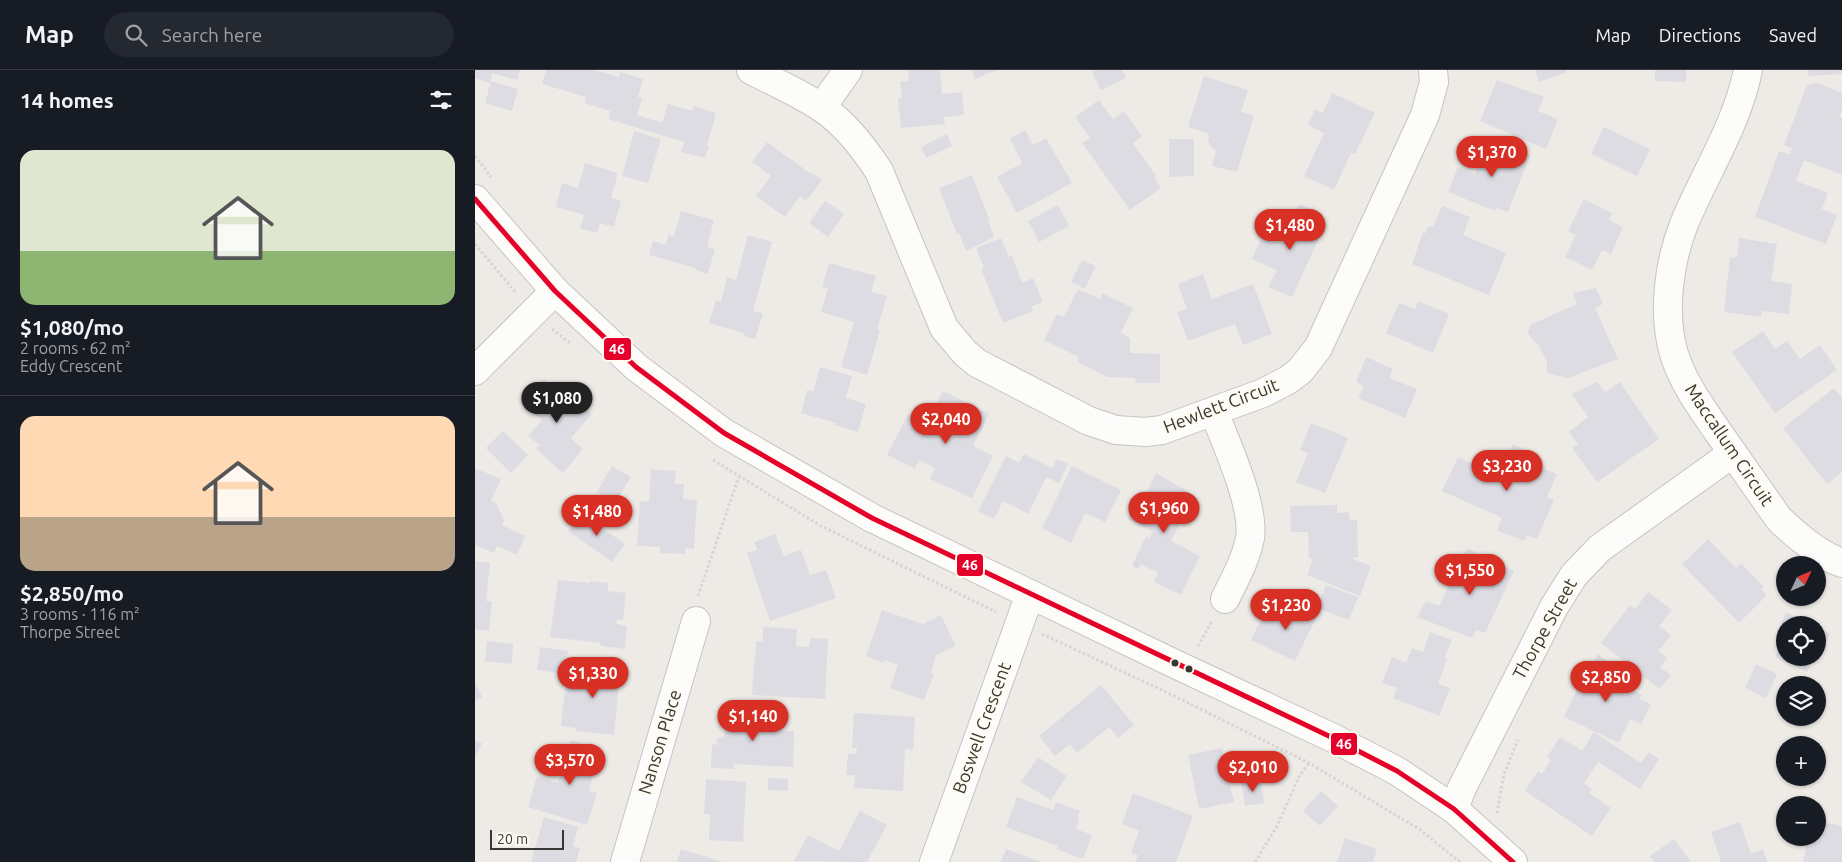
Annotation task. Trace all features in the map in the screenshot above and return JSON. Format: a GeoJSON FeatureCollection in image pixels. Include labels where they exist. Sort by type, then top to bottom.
{"type":"FeatureCollection","features":[{"type":"Feature","properties":{"kind":"street","name":"Hewlett Circuit"},"geometry":{"type":"LineString","coordinates":[[751,70],[822,107],[839,121],[867,153],[879,171],[944,328],[965,353],[977,363],[1089,420],[1116,430],[1146,432],[1162,430],[1263,393],[1288,380],[1300,370],[1318,348],[1425,115],[1434,82],[1433,70]]}},
{"type":"Feature","properties":{"kind":"street"},"geometry":{"type":"LineString","coordinates":[[822,107],[848,70]]}},
{"type":"Feature","properties":{"kind":"street","name":"Maccallum Circuit"},"geometry":{"type":"LineString","coordinates":[[1747,70],[1734,114],[1684,225],[1671,269],[1668,291],[1670,334],[1674,354],[1690,391],[1784,524],[1794,534],[1829,558],[1842,563]]}},
{"type":"Feature","properties":{"kind":"street"},"geometry":{"type":"LineString","coordinates":[[485,191],[555,291],[636,368],[724,433],[872,518],[1333,738],[1397,771],[1454,809],[1513,862]]}},
{"type":"Feature","properties":{"kind":"street"},"geometry":{"type":"LineString","coordinates":[[475,371],[555,291]]}},
{"type":"Feature","properties":{"kind":"street"},"geometry":{"type":"LineString","coordinates":[[1214,412],[1245,494],[1251,523],[1250,538],[1240,569],[1225,599]]}},
{"type":"Feature","properties":{"kind":"street","name":"Thorpe Street"},"geometry":{"type":"LineString","coordinates":[[1454,809],[1462,788],[1532,650],[1574,575],[1600,548],[1733,453]]}},
{"type":"Feature","properties":{"kind":"street","name":"Boswell Crescent"},"geometry":{"type":"LineString","coordinates":[[934,862],[1030,594]]}},
{"type":"Feature","properties":{"kind":"street","name":"Nanson Place"},"geometry":{"type":"LineString","coordinates":[[625,862],[696,621]]}},
{"type":"Feature","properties":{"kind":"path"},"geometry":{"type":"LineString","coordinates":[[475,156],[485,191]]}},
{"type":"Feature","properties":{"kind":"path"},"geometry":{"type":"LineString","coordinates":[[696,621],[699,591],[739,476]]}},
{"type":"Feature","properties":{"kind":"path"},"geometry":{"type":"LineString","coordinates":[[1185,668],[1225,599]]}},
{"type":"Feature","properties":{"kind":"path"},"geometry":{"type":"LineString","coordinates":[[1198,645],[1207,650]]}},
{"type":"Feature","properties":{"kind":"path"},"geometry":{"type":"LineString","coordinates":[[1067,647],[1162,690],[1309,763],[1419,829],[1460,862]]}},
{"type":"Feature","properties":{"kind":"path"},"geometry":{"type":"LineString","coordinates":[[1255,862],[1277,826],[1300,774],[1309,763]]}},
{"type":"Feature","properties":{"kind":"building"},"geometry":{"type":"Polygon","coordinates":[[[475,70],[520,70],[517,80],[492,73],[490,83],[475,78],[475,70]]]}},
{"type":"Feature","properties":{"kind":"building"},"geometry":{"type":"Polygon","coordinates":[[[546,70],[594,70],[619,77],[620,72],[643,79],[638,97],[642,98],[637,115],[662,123],[668,104],[692,111],[694,106],[716,113],[705,158],[681,152],[684,142],[608,119],[610,111],[584,103],[586,97],[542,84],[546,70]]]}},
{"type":"Feature","properties":{"kind":"building"},"geometry":{"type":"Polygon","coordinates":[[[908,70],[940,70],[942,94],[962,92],[964,115],[944,117],[945,124],[901,128],[898,98],[902,98],[900,82],[909,81],[908,70]]]}},
{"type":"Feature","properties":{"kind":"building"},"geometry":{"type":"Polygon","coordinates":[[[972,70],[997,70],[975,79],[972,70]]]}},
{"type":"Feature","properties":{"kind":"building"},"geometry":{"type":"Polygon","coordinates":[[[1095,70],[1122,70],[1126,78],[1101,90],[1092,72],[1095,70]]]}},
{"type":"Feature","properties":{"kind":"building"},"geometry":{"type":"Polygon","coordinates":[[[1535,70],[1566,70],[1567,72],[1539,82],[1535,70]]]}},
{"type":"Feature","properties":{"kind":"building"},"geometry":{"type":"Polygon","coordinates":[[[1655,70],[1686,70],[1686,82],[1655,81],[1655,70]]]}},
{"type":"Feature","properties":{"kind":"building"},"geometry":{"type":"Polygon","coordinates":[[[1808,70],[1842,70],[1842,74],[1808,76],[1808,70]]]}},
{"type":"Feature","properties":{"kind":"building"},"geometry":{"type":"Polygon","coordinates":[[[1204,76],[1248,90],[1241,112],[1254,116],[1237,172],[1212,166],[1216,151],[1211,147],[1208,140],[1209,134],[1188,127],[1204,76]]]}},
{"type":"Feature","properties":{"kind":"building"},"geometry":{"type":"Polygon","coordinates":[[[1497,80],[1544,97],[1538,111],[1558,119],[1546,149],[1480,121],[1497,80]]]}},
{"type":"Feature","properties":{"kind":"building"},"geometry":{"type":"Polygon","coordinates":[[[491,81],[518,89],[512,111],[485,103],[491,81]]]}},
{"type":"Feature","properties":{"kind":"building"},"geometry":{"type":"Polygon","coordinates":[[[1818,83],[1842,93],[1842,110],[1839,117],[1842,118],[1842,175],[1804,160],[1796,181],[1828,193],[1822,209],[1837,215],[1826,244],[1755,217],[1779,151],[1790,155],[1792,148],[1784,145],[1807,85],[1818,83]]]}},
{"type":"Feature","properties":{"kind":"building"},"geometry":{"type":"Polygon","coordinates":[[[1332,93],[1375,113],[1355,154],[1351,153],[1334,190],[1304,176],[1324,133],[1308,125],[1315,109],[1323,113],[1332,93]]]}},
{"type":"Feature","properties":{"kind":"building"},"geometry":{"type":"Polygon","coordinates":[[[1099,100],[1113,119],[1124,111],[1142,136],[1133,143],[1156,176],[1154,178],[1161,188],[1130,210],[1082,143],[1090,138],[1075,117],[1099,100]]]}},
{"type":"Feature","properties":{"kind":"building"},"geometry":{"type":"Polygon","coordinates":[[[1604,127],[1650,149],[1637,176],[1591,154],[1604,127]]]}},
{"type":"Feature","properties":{"kind":"building"},"geometry":{"type":"Polygon","coordinates":[[[1025,130],[1033,145],[1046,138],[1072,183],[1017,213],[997,177],[1022,163],[1010,139],[1025,130]]]}},
{"type":"Feature","properties":{"kind":"building"},"geometry":{"type":"Polygon","coordinates":[[[634,131],[661,139],[648,183],[622,176],[634,131]]]}},
{"type":"Feature","properties":{"kind":"building"},"geometry":{"type":"Polygon","coordinates":[[[947,134],[952,146],[926,158],[921,147],[947,134]]]}},
{"type":"Feature","properties":{"kind":"building"},"geometry":{"type":"Polygon","coordinates":[[[1169,139],[1194,139],[1194,176],[1169,177],[1169,139]]]}},
{"type":"Feature","properties":{"kind":"building"},"geometry":{"type":"Polygon","coordinates":[[[1492,140],[1530,155],[1508,212],[1496,208],[1495,211],[1448,192],[1458,167],[1475,174],[1481,159],[1484,161],[1492,140]]]}},
{"type":"Feature","properties":{"kind":"building"},"geometry":{"type":"Polygon","coordinates":[[[767,142],[822,180],[806,201],[800,196],[785,217],[756,196],[771,176],[752,162],[767,142]]]}},
{"type":"Feature","properties":{"kind":"building"},"geometry":{"type":"Polygon","coordinates":[[[585,163],[618,173],[611,198],[621,201],[614,227],[600,223],[597,233],[580,228],[584,215],[556,207],[562,183],[578,188],[585,163]]]}},
{"type":"Feature","properties":{"kind":"building"},"geometry":{"type":"Polygon","coordinates":[[[972,175],[990,221],[988,221],[994,237],[966,251],[959,233],[957,234],[939,188],[972,175]]]}},
{"type":"Feature","properties":{"kind":"building"},"geometry":{"type":"Polygon","coordinates":[[[1584,199],[1612,213],[1609,220],[1623,227],[1611,254],[1602,250],[1592,270],[1565,257],[1576,235],[1568,231],[1584,199]]]}},
{"type":"Feature","properties":{"kind":"building"},"geometry":{"type":"Polygon","coordinates":[[[825,201],[844,214],[828,237],[809,223],[825,201]]]}},
{"type":"Feature","properties":{"kind":"building"},"geometry":{"type":"Polygon","coordinates":[[[1299,204],[1321,214],[1313,233],[1320,236],[1292,297],[1268,287],[1277,270],[1252,259],[1263,234],[1280,242],[1299,204]]]}},
{"type":"Feature","properties":{"kind":"building"},"geometry":{"type":"Polygon","coordinates":[[[1058,205],[1069,226],[1039,242],[1028,221],[1058,205]]]}},
{"type":"Feature","properties":{"kind":"building"},"geometry":{"type":"Polygon","coordinates":[[[1442,206],[1470,217],[1463,235],[1506,253],[1489,295],[1412,264],[1423,232],[1425,234],[1428,226],[1433,227],[1442,206]]]}},
{"type":"Feature","properties":{"kind":"building"},"geometry":{"type":"Polygon","coordinates":[[[681,211],[714,220],[707,247],[715,249],[708,274],[696,270],[696,268],[649,255],[653,241],[666,245],[668,235],[674,236],[681,211]]]}},
{"type":"Feature","properties":{"kind":"building"},"geometry":{"type":"Polygon","coordinates":[[[748,235],[772,242],[753,311],[763,314],[755,339],[743,336],[744,333],[709,323],[716,300],[721,302],[727,277],[736,280],[748,235]]]}},
{"type":"Feature","properties":{"kind":"building"},"geometry":{"type":"Polygon","coordinates":[[[1001,238],[1009,257],[1012,256],[1022,283],[1033,278],[1043,302],[1032,306],[1033,311],[1003,323],[981,269],[984,268],[976,248],[1001,238]]]}},
{"type":"Feature","properties":{"kind":"building"},"geometry":{"type":"Polygon","coordinates":[[[1739,238],[1777,244],[1771,281],[1792,284],[1789,314],[1762,311],[1761,317],[1724,312],[1730,258],[1737,257],[1739,238]]]}},
{"type":"Feature","properties":{"kind":"building"},"geometry":{"type":"Polygon","coordinates":[[[1082,260],[1096,266],[1085,289],[1071,282],[1082,260]]]}},
{"type":"Feature","properties":{"kind":"building"},"geometry":{"type":"Polygon","coordinates":[[[829,263],[876,276],[871,292],[887,296],[877,329],[880,330],[867,375],[841,367],[854,322],[821,312],[828,288],[822,287],[829,263]]]}},
{"type":"Feature","properties":{"kind":"building"},"geometry":{"type":"Polygon","coordinates":[[[1203,274],[1212,299],[1253,284],[1272,334],[1243,345],[1235,324],[1188,341],[1177,312],[1187,309],[1178,284],[1203,274]]]}},
{"type":"Feature","properties":{"kind":"building"},"geometry":{"type":"Polygon","coordinates":[[[1596,288],[1603,304],[1595,308],[1618,359],[1568,378],[1547,373],[1547,362],[1538,344],[1528,332],[1530,325],[1577,304],[1573,293],[1596,288]]]}},
{"type":"Feature","properties":{"kind":"building"},"geometry":{"type":"Polygon","coordinates":[[[1078,289],[1100,299],[1102,293],[1133,308],[1121,333],[1130,338],[1130,353],[1160,354],[1160,383],[1135,383],[1136,378],[1107,377],[1077,362],[1079,357],[1044,340],[1057,314],[1064,317],[1078,289]]]}},
{"type":"Feature","properties":{"kind":"building"},"geometry":{"type":"Polygon","coordinates":[[[1418,301],[1449,314],[1433,353],[1386,333],[1399,303],[1415,309],[1418,301]]]}},
{"type":"Feature","properties":{"kind":"building"},"geometry":{"type":"Polygon","coordinates":[[[1763,331],[1775,349],[1787,341],[1800,359],[1820,345],[1837,370],[1775,413],[1732,352],[1763,331]]]}},
{"type":"Feature","properties":{"kind":"building"},"geometry":{"type":"Polygon","coordinates":[[[1366,357],[1393,369],[1389,378],[1417,389],[1405,418],[1358,398],[1364,386],[1356,382],[1366,357]]]}},
{"type":"Feature","properties":{"kind":"building"},"geometry":{"type":"Polygon","coordinates":[[[820,367],[852,376],[846,398],[866,404],[858,432],[835,425],[836,423],[801,413],[807,390],[813,392],[820,367]]]}},
{"type":"Feature","properties":{"kind":"building"},"geometry":{"type":"Polygon","coordinates":[[[544,379],[567,398],[570,395],[592,414],[571,438],[583,449],[563,473],[536,449],[540,445],[528,436],[542,420],[523,403],[544,379]]]}},
{"type":"Feature","properties":{"kind":"building"},"geometry":{"type":"Polygon","coordinates":[[[1597,382],[1605,392],[1620,382],[1659,439],[1597,482],[1572,448],[1578,444],[1569,432],[1588,417],[1572,394],[1597,382]]]}},
{"type":"Feature","properties":{"kind":"building"},"geometry":{"type":"Polygon","coordinates":[[[1834,388],[1842,398],[1842,472],[1827,484],[1783,428],[1834,388]]]}},
{"type":"Feature","properties":{"kind":"building"},"geometry":{"type":"Polygon","coordinates":[[[943,391],[989,414],[973,446],[993,456],[972,498],[930,479],[935,468],[919,460],[915,469],[887,455],[908,414],[929,425],[933,417],[930,416],[943,391]]]}},
{"type":"Feature","properties":{"kind":"building"},"geometry":{"type":"Polygon","coordinates":[[[1311,423],[1348,438],[1325,493],[1296,482],[1308,453],[1300,450],[1311,423]]]}},
{"type":"Feature","properties":{"kind":"building"},"geometry":{"type":"Polygon","coordinates":[[[503,431],[528,455],[511,473],[486,448],[503,431]]]}},
{"type":"Feature","properties":{"kind":"building"},"geometry":{"type":"Polygon","coordinates":[[[1513,444],[1529,452],[1526,461],[1557,474],[1547,497],[1554,500],[1537,539],[1527,535],[1524,541],[1497,530],[1502,518],[1442,491],[1458,457],[1492,473],[1503,450],[1509,453],[1513,444]]]}},
{"type":"Feature","properties":{"kind":"building"},"geometry":{"type":"Polygon","coordinates":[[[1024,454],[1052,468],[1057,459],[1068,464],[1059,483],[1046,477],[1028,514],[1003,501],[994,519],[978,511],[1006,456],[1019,463],[1024,454]]]}},
{"type":"Feature","properties":{"kind":"building"},"geometry":{"type":"Polygon","coordinates":[[[612,466],[631,477],[615,503],[597,492],[612,466]]]}},
{"type":"Feature","properties":{"kind":"building"},"geometry":{"type":"Polygon","coordinates":[[[1072,466],[1121,490],[1105,522],[1085,513],[1071,543],[1042,528],[1072,466]]]}},
{"type":"Feature","properties":{"kind":"building"},"geometry":{"type":"Polygon","coordinates":[[[475,468],[501,479],[491,501],[496,503],[504,520],[502,525],[525,536],[517,555],[497,546],[494,553],[475,545],[475,468]]]}},
{"type":"Feature","properties":{"kind":"building"},"geometry":{"type":"Polygon","coordinates":[[[651,469],[676,471],[675,484],[684,484],[683,499],[697,500],[694,549],[685,548],[685,554],[660,553],[660,547],[637,546],[640,501],[649,502],[651,469]]]}},
{"type":"Feature","properties":{"kind":"building"},"geometry":{"type":"Polygon","coordinates":[[[1156,473],[1194,495],[1171,541],[1200,556],[1181,595],[1154,582],[1158,573],[1141,564],[1138,569],[1132,566],[1146,536],[1149,538],[1153,531],[1128,519],[1140,492],[1145,495],[1156,473]]]}},
{"type":"Feature","properties":{"kind":"building"},"geometry":{"type":"Polygon","coordinates":[[[1337,505],[1337,513],[1349,512],[1350,520],[1357,520],[1358,557],[1351,558],[1371,566],[1360,596],[1307,575],[1313,559],[1309,559],[1308,532],[1291,532],[1290,506],[1337,505]]]}},
{"type":"Feature","properties":{"kind":"building"},"geometry":{"type":"Polygon","coordinates":[[[581,513],[625,544],[612,562],[568,531],[581,513]]]}},
{"type":"Feature","properties":{"kind":"building"},"geometry":{"type":"Polygon","coordinates":[[[775,534],[784,556],[801,550],[810,575],[826,570],[836,598],[770,621],[747,553],[757,550],[754,542],[775,534]]]}},
{"type":"Feature","properties":{"kind":"building"},"geometry":{"type":"Polygon","coordinates":[[[1708,539],[1736,568],[1741,563],[1764,587],[1761,589],[1767,595],[1739,623],[1682,564],[1708,539]]]}},
{"type":"Feature","properties":{"kind":"building"},"geometry":{"type":"Polygon","coordinates":[[[1467,548],[1514,571],[1485,633],[1476,630],[1472,638],[1417,617],[1426,601],[1439,606],[1467,548]]]}},
{"type":"Feature","properties":{"kind":"building"},"geometry":{"type":"Polygon","coordinates":[[[475,561],[490,563],[486,601],[492,601],[489,631],[475,629],[475,561]]]}},
{"type":"Feature","properties":{"kind":"building"},"geometry":{"type":"Polygon","coordinates":[[[558,580],[608,583],[608,591],[626,593],[623,620],[617,619],[616,624],[627,626],[625,649],[601,646],[600,643],[550,637],[558,580]]]}},
{"type":"Feature","properties":{"kind":"building"},"geometry":{"type":"Polygon","coordinates":[[[1326,585],[1358,597],[1349,620],[1317,608],[1326,585]]]}},
{"type":"Feature","properties":{"kind":"building"},"geometry":{"type":"Polygon","coordinates":[[[1648,592],[1672,610],[1659,626],[1671,635],[1658,651],[1667,658],[1660,667],[1671,675],[1660,689],[1601,643],[1630,605],[1635,609],[1648,592]]]}},
{"type":"Feature","properties":{"kind":"building"},"geometry":{"type":"Polygon","coordinates":[[[1291,601],[1318,614],[1295,661],[1251,640],[1263,615],[1280,623],[1291,601]]]}},
{"type":"Feature","properties":{"kind":"building"},"geometry":{"type":"Polygon","coordinates":[[[882,610],[923,624],[941,615],[956,646],[936,655],[931,673],[934,674],[924,700],[890,688],[898,665],[885,660],[884,663],[866,656],[882,610]]]}},
{"type":"Feature","properties":{"kind":"building"},"geometry":{"type":"Polygon","coordinates":[[[1786,612],[1794,616],[1784,616],[1786,612]]]}},
{"type":"Feature","properties":{"kind":"building"},"geometry":{"type":"Polygon","coordinates":[[[763,627],[797,629],[796,646],[809,647],[810,638],[828,639],[825,699],[752,695],[756,641],[763,641],[763,627]]]}},
{"type":"Feature","properties":{"kind":"building"},"geometry":{"type":"Polygon","coordinates":[[[1430,632],[1452,640],[1444,658],[1447,659],[1438,684],[1450,688],[1439,716],[1393,698],[1397,688],[1382,683],[1392,657],[1406,663],[1412,648],[1423,652],[1430,632]]]}},
{"type":"Feature","properties":{"kind":"building"},"geometry":{"type":"Polygon","coordinates":[[[1826,632],[1830,634],[1826,642],[1826,632]]]}},
{"type":"Feature","properties":{"kind":"building"},"geometry":{"type":"Polygon","coordinates":[[[487,641],[513,644],[512,664],[485,661],[487,641]]]}},
{"type":"Feature","properties":{"kind":"building"},"geometry":{"type":"Polygon","coordinates":[[[540,647],[568,651],[565,674],[537,670],[540,647]]]}},
{"type":"Feature","properties":{"kind":"building"},"geometry":{"type":"Polygon","coordinates":[[[1598,654],[1616,669],[1611,679],[1642,695],[1639,699],[1651,704],[1641,724],[1630,719],[1619,743],[1564,717],[1587,669],[1590,670],[1598,654]]]}},
{"type":"Feature","properties":{"kind":"building"},"geometry":{"type":"Polygon","coordinates":[[[585,660],[621,664],[614,735],[576,731],[576,728],[561,726],[566,683],[583,684],[585,660]]]}},
{"type":"Feature","properties":{"kind":"building"},"geometry":{"type":"Polygon","coordinates":[[[1756,664],[1777,674],[1766,698],[1745,688],[1756,664]]]}},
{"type":"Feature","properties":{"kind":"building"},"geometry":{"type":"Polygon","coordinates":[[[1794,666],[1810,666],[1807,672],[1794,666]]]}},
{"type":"Feature","properties":{"kind":"building"},"geometry":{"type":"Polygon","coordinates":[[[475,682],[482,697],[475,701],[475,682]]]}},
{"type":"Feature","properties":{"kind":"building"},"geometry":{"type":"Polygon","coordinates":[[[1101,685],[1134,725],[1118,738],[1109,727],[1077,753],[1070,744],[1055,756],[1039,736],[1101,685]]]}},
{"type":"Feature","properties":{"kind":"building"},"geometry":{"type":"Polygon","coordinates":[[[744,707],[773,709],[772,730],[794,731],[793,767],[734,764],[734,769],[711,768],[712,744],[717,745],[717,738],[724,738],[725,715],[743,716],[744,707]]]}},
{"type":"Feature","properties":{"kind":"building"},"geometry":{"type":"Polygon","coordinates":[[[854,713],[915,717],[913,750],[905,749],[903,791],[854,788],[855,775],[846,775],[848,754],[856,754],[857,748],[852,748],[854,713]]]}},
{"type":"Feature","properties":{"kind":"building"},"geometry":{"type":"Polygon","coordinates":[[[1594,732],[1641,763],[1649,752],[1659,759],[1640,789],[1598,762],[1584,783],[1592,789],[1589,793],[1611,808],[1592,836],[1525,791],[1538,771],[1542,774],[1551,760],[1547,757],[1560,737],[1582,751],[1594,732]]]}},
{"type":"Feature","properties":{"kind":"building"},"geometry":{"type":"Polygon","coordinates":[[[475,740],[482,743],[475,758],[475,740]]]}},
{"type":"Feature","properties":{"kind":"building"},"geometry":{"type":"Polygon","coordinates":[[[571,740],[604,751],[596,776],[593,775],[589,791],[597,793],[587,825],[528,807],[537,776],[558,783],[571,740]]]}},
{"type":"Feature","properties":{"kind":"building"},"geometry":{"type":"Polygon","coordinates":[[[1222,748],[1234,802],[1199,809],[1188,755],[1222,748]]]}},
{"type":"Feature","properties":{"kind":"building"},"geometry":{"type":"Polygon","coordinates":[[[1038,757],[1067,776],[1051,800],[1021,782],[1038,757]]]}},
{"type":"Feature","properties":{"kind":"building"},"geometry":{"type":"Polygon","coordinates":[[[768,778],[788,779],[788,791],[768,790],[768,778]]]}},
{"type":"Feature","properties":{"kind":"building"},"geometry":{"type":"Polygon","coordinates":[[[706,779],[746,782],[743,842],[709,840],[710,814],[704,814],[706,779]]]}},
{"type":"Feature","properties":{"kind":"building"},"geometry":{"type":"Polygon","coordinates":[[[1261,780],[1264,803],[1245,806],[1241,783],[1261,780]]]}},
{"type":"Feature","properties":{"kind":"building"},"geometry":{"type":"Polygon","coordinates":[[[1321,791],[1338,806],[1320,826],[1303,811],[1321,791]]]}},
{"type":"Feature","properties":{"kind":"building"},"geometry":{"type":"Polygon","coordinates":[[[1133,793],[1193,816],[1176,862],[1135,862],[1138,855],[1131,853],[1139,831],[1122,824],[1133,793]]]}},
{"type":"Feature","properties":{"kind":"building"},"geometry":{"type":"Polygon","coordinates":[[[1017,797],[1053,810],[1056,802],[1080,811],[1076,829],[1092,835],[1083,859],[1056,849],[1058,846],[1006,827],[1017,797]]]}},
{"type":"Feature","properties":{"kind":"building"},"geometry":{"type":"Polygon","coordinates":[[[860,811],[887,825],[867,862],[794,861],[808,835],[839,851],[860,811]]]}},
{"type":"Feature","properties":{"kind":"building"},"geometry":{"type":"Polygon","coordinates":[[[544,817],[578,827],[573,846],[580,848],[576,862],[531,862],[544,817]]]}},
{"type":"Feature","properties":{"kind":"building"},"geometry":{"type":"Polygon","coordinates":[[[1740,822],[1751,854],[1763,849],[1767,862],[1721,862],[1711,832],[1740,822]]]}},
{"type":"Feature","properties":{"kind":"building"},"geometry":{"type":"Polygon","coordinates":[[[1826,823],[1842,826],[1842,862],[1803,862],[1806,846],[1826,846],[1826,823]]]}},
{"type":"Feature","properties":{"kind":"building"},"geometry":{"type":"Polygon","coordinates":[[[1345,838],[1377,849],[1373,862],[1337,862],[1345,838]]]}},
{"type":"Feature","properties":{"kind":"building"},"geometry":{"type":"Polygon","coordinates":[[[1674,839],[1691,862],[1654,862],[1650,856],[1674,839]]]}},
{"type":"Feature","properties":{"kind":"building"},"geometry":{"type":"Polygon","coordinates":[[[681,849],[723,862],[677,862],[681,849]]]}},
{"type":"Feature","properties":{"kind":"building"},"geometry":{"type":"Polygon","coordinates":[[[1006,849],[1041,862],[1001,862],[1006,849]]]}},
{"type":"Feature","properties":{"kind":"transit line","name":"46"},"geometry":{"type":"LineString","coordinates":[[475,199],[555,291],[636,367],[724,433],[872,518],[1333,738],[1397,771],[1454,809],[1513,862]]}}]}
